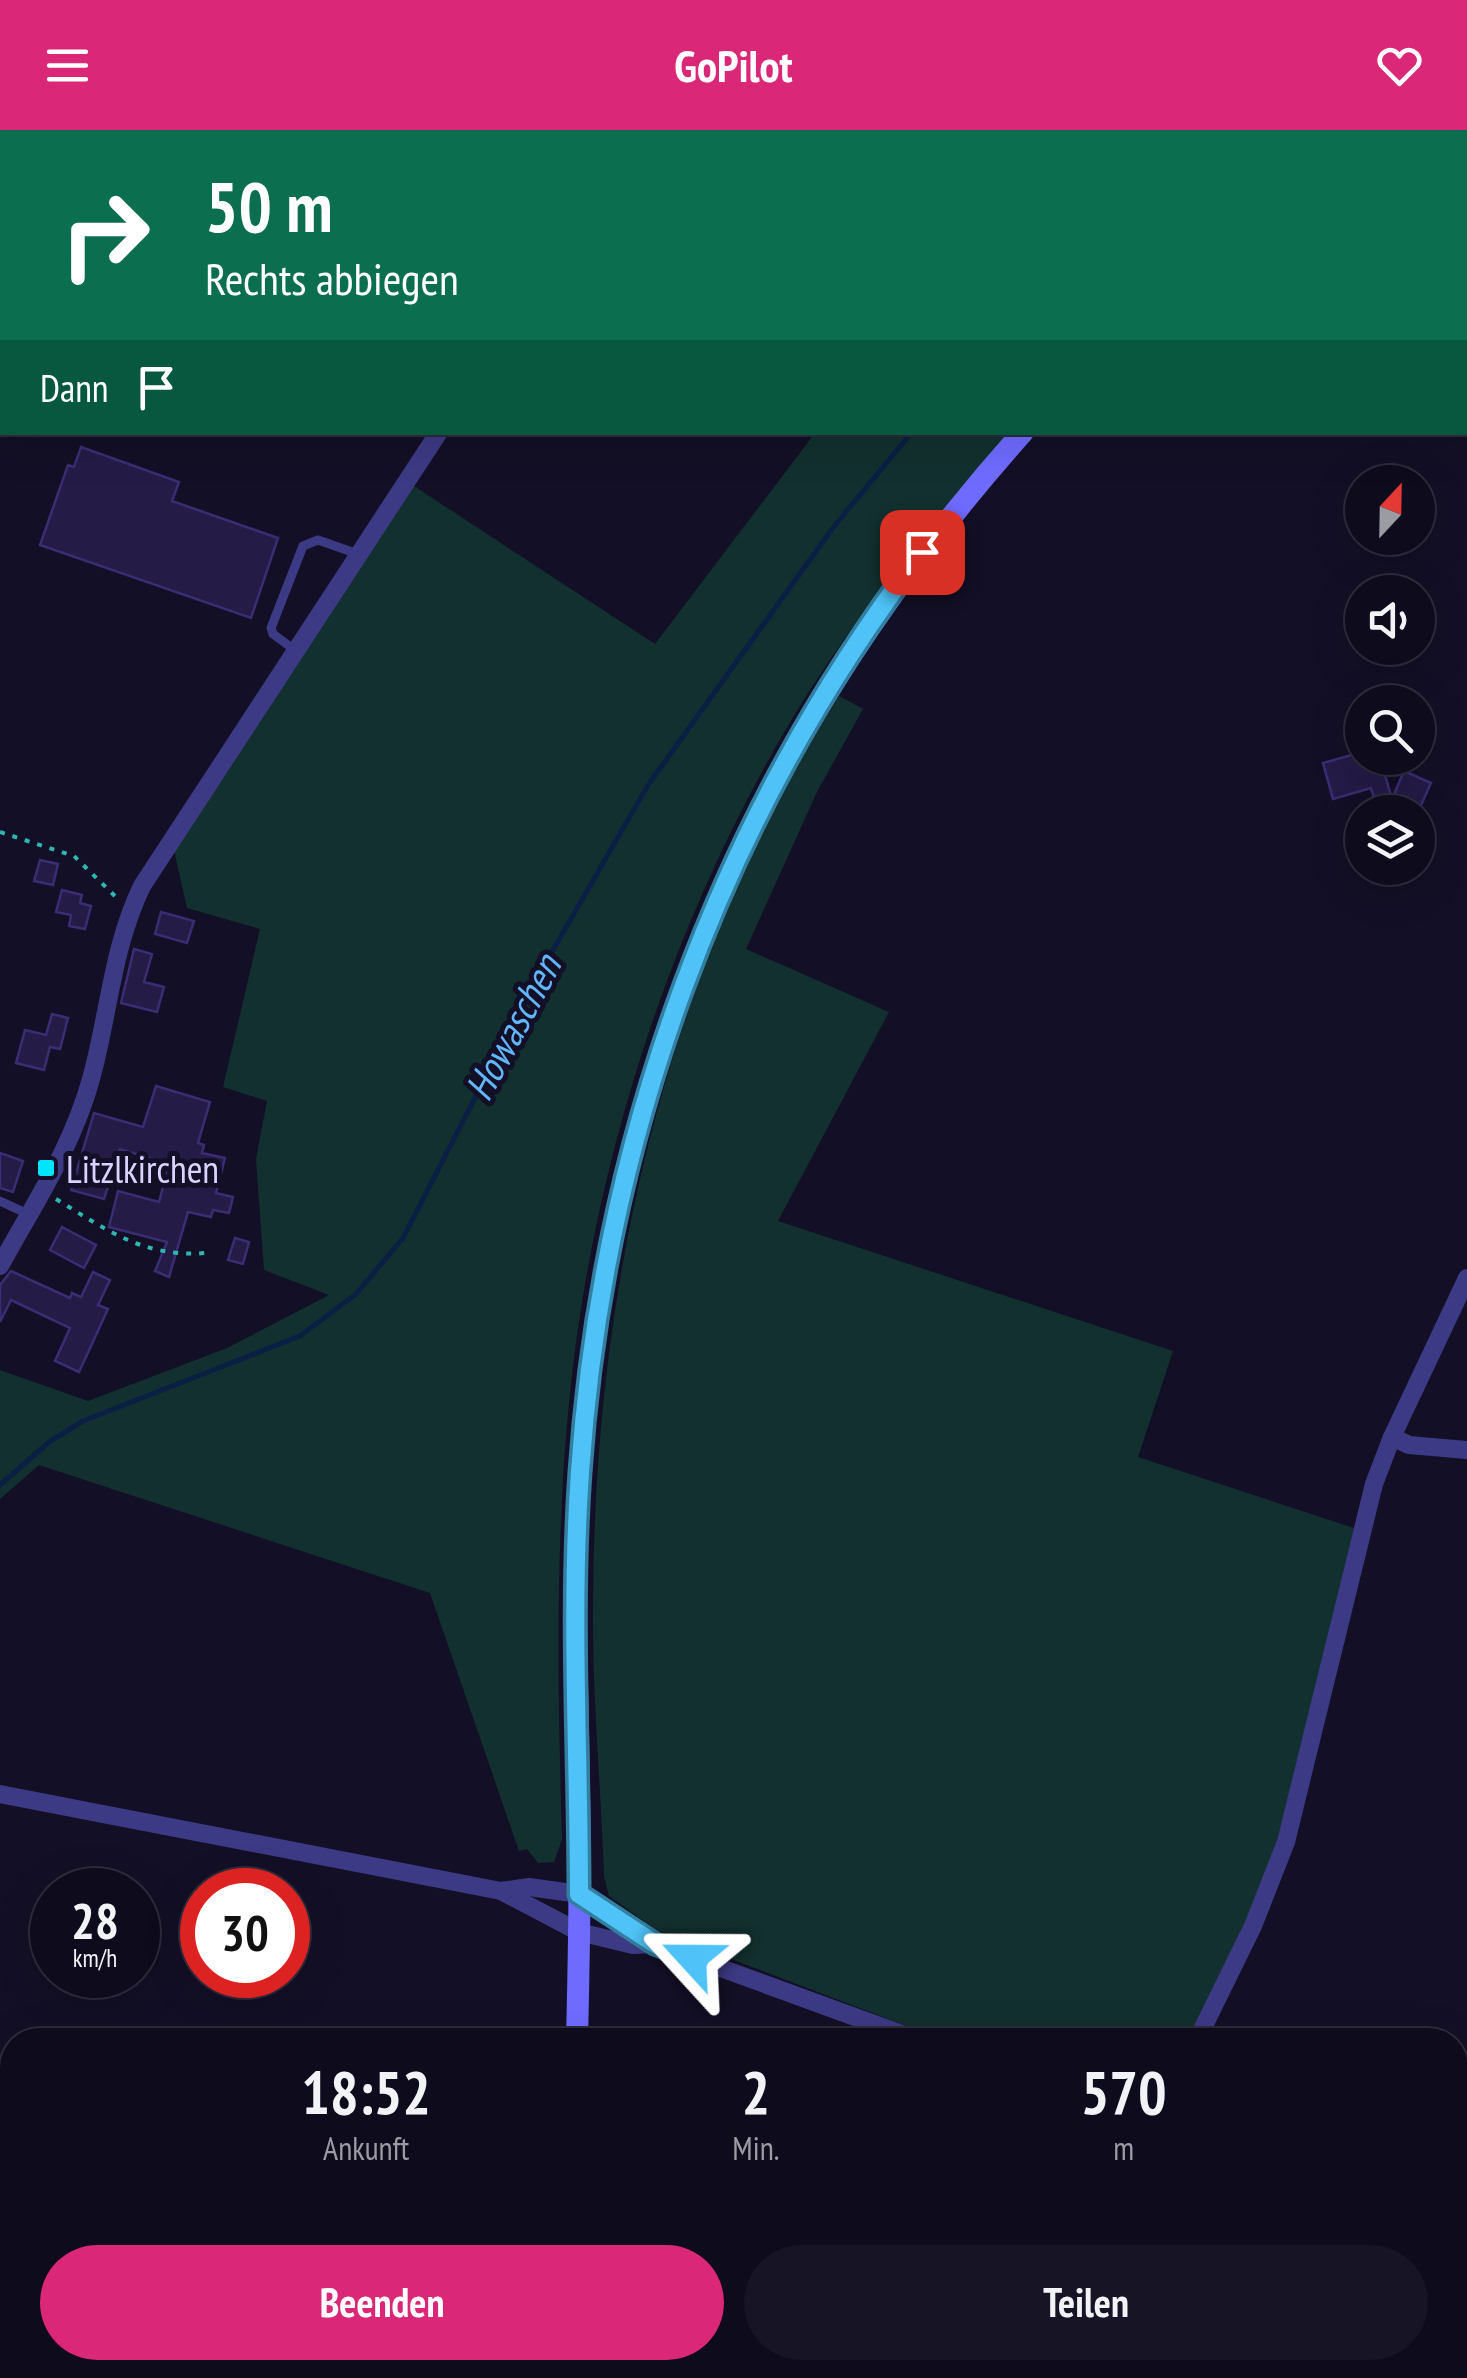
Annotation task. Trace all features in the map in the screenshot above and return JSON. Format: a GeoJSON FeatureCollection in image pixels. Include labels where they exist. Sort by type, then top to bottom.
{"type":"FeatureCollection","features":[{"type":"Feature","properties":{"kind":"street"},"geometry":{"type":"LineString","coordinates":[[0,1266],[67,1147],[92,1076],[128,915],[142,886],[437,435]]}},
{"type":"Feature","properties":{"kind":"street"},"geometry":{"type":"LineString","coordinates":[[578,2028],[576,1606],[580,1473],[603,1272],[638,1120],[696,950],[799,735],[885,600],[959,504],[1020,435]]}},
{"type":"Feature","properties":{"kind":"street"},"geometry":{"type":"LineString","coordinates":[[1203,2028],[1253,1926],[1286,1842],[1361,1530],[1392,1436],[1467,1278]]}},
{"type":"Feature","properties":{"kind":"street"},"geometry":{"type":"LineString","coordinates":[[1392,1436],[1410,1445],[1467,1450]]}},
{"type":"Feature","properties":{"kind":"street"},"geometry":{"type":"LineString","coordinates":[[0,1794],[501,1891],[579,1932],[632,1945],[655,1944]]}},
{"type":"Feature","properties":{"kind":"street"},"geometry":{"type":"LineString","coordinates":[[501,1891],[528,1887],[579,1894],[655,1944],[885,2028]]}},
{"type":"Feature","properties":{"kind":"lane"},"geometry":{"type":"LineString","coordinates":[[296,651],[272,628],[303,546],[318,540],[360,555]]}},
{"type":"Feature","properties":{"kind":"lane"},"geometry":{"type":"LineString","coordinates":[[0,1201],[30,1215]]}},
{"type":"Feature","properties":{"kind":"path"},"geometry":{"type":"LineString","coordinates":[[0,832],[74,856],[106,883],[128,915]]}},
{"type":"Feature","properties":{"kind":"path"},"geometry":{"type":"LineString","coordinates":[[44,1191],[111,1236],[140,1248],[205,1254]]}},
{"type":"Feature","properties":{"kind":"green space"},"geometry":{"type":"Polygon","coordinates":[[[813,435],[1007,435],[867,607],[792,719],[717,862],[655,1013],[609,1169],[578,1328],[561,1519],[562,1839],[554,1862],[538,1863],[527,1849],[519,1851],[430,1593],[39,1465],[0,1499],[0,1370],[88,1401],[227,1348],[329,1295],[264,1270],[256,1159],[267,1101],[223,1087],[260,929],[187,908],[173,846],[414,486],[655,644],[813,435]]]}},
{"type":"Feature","properties":{"kind":"green space"},"geometry":{"type":"Polygon","coordinates":[[[839,696],[863,709],[817,792],[746,949],[889,1012],[778,1221],[1173,1351],[1138,1457],[1354,1528],[1280,1836],[1246,1924],[1194,2028],[912,2028],[658,1931],[609,1896],[604,1876],[593,1604],[597,1484],[608,1365],[626,1248],[651,1132],[685,1018],[728,908],[779,800],[839,696]]]}},
{"type":"Feature","properties":{"kind":"building"},"geometry":{"type":"Polygon","coordinates":[[[81,447],[179,482],[172,501],[278,538],[251,618],[40,545],[68,465],[74,467],[81,447]]]}},
{"type":"Feature","properties":{"kind":"building"},"geometry":{"type":"Polygon","coordinates":[[[1345,757],[1345,775],[1385,775],[1391,795],[1373,795],[1371,788],[1333,799],[1323,763],[1345,757]]]}},
{"type":"Feature","properties":{"kind":"building"},"geometry":{"type":"Polygon","coordinates":[[[1402,775],[1431,783],[1426,795],[1394,795],[1402,775]]]}},
{"type":"Feature","properties":{"kind":"building"},"geometry":{"type":"Polygon","coordinates":[[[40,860],[58,864],[53,885],[34,881],[40,860]]]}},
{"type":"Feature","properties":{"kind":"building"},"geometry":{"type":"Polygon","coordinates":[[[62,890],[82,895],[80,903],[91,906],[85,929],[69,926],[71,915],[56,912],[62,890]]]}},
{"type":"Feature","properties":{"kind":"building"},"geometry":{"type":"Polygon","coordinates":[[[161,912],[194,921],[187,943],[155,934],[161,912]]]}},
{"type":"Feature","properties":{"kind":"building"},"geometry":{"type":"Polygon","coordinates":[[[134,949],[152,954],[144,982],[164,987],[157,1012],[121,1003],[134,949]]]}},
{"type":"Feature","properties":{"kind":"building"},"geometry":{"type":"Polygon","coordinates":[[[52,1014],[68,1018],[60,1049],[50,1047],[44,1070],[16,1063],[25,1030],[46,1035],[52,1014]]]}},
{"type":"Feature","properties":{"kind":"building"},"geometry":{"type":"Polygon","coordinates":[[[156,1086],[210,1102],[198,1143],[204,1145],[202,1153],[225,1158],[216,1193],[233,1197],[229,1213],[213,1210],[211,1217],[188,1212],[169,1277],[155,1271],[167,1242],[109,1227],[118,1191],[159,1202],[169,1164],[120,1149],[104,1199],[71,1190],[94,1113],[143,1127],[156,1086]]]}},
{"type":"Feature","properties":{"kind":"building"},"geometry":{"type":"Polygon","coordinates":[[[0,1153],[23,1161],[13,1192],[0,1188],[0,1153]]]}},
{"type":"Feature","properties":{"kind":"building"},"geometry":{"type":"Polygon","coordinates":[[[62,1227],[96,1245],[84,1268],[50,1250],[62,1227]]]}},
{"type":"Feature","properties":{"kind":"building"},"geometry":{"type":"Polygon","coordinates":[[[235,1238],[249,1242],[243,1264],[228,1260],[235,1238]]]}},
{"type":"Feature","properties":{"kind":"building"},"geometry":{"type":"Polygon","coordinates":[[[11,1271],[70,1298],[72,1293],[81,1297],[93,1272],[110,1280],[98,1305],[108,1309],[79,1372],[55,1361],[70,1328],[11,1300],[0,1322],[0,1285],[11,1271]]]}},
{"type":"Feature","properties":{"kind":"waterway","name":"Howaschen"},"geometry":{"type":"LineString","coordinates":[[0,1485],[49,1442],[83,1421],[300,1336],[356,1294],[403,1238],[534,983],[648,785],[832,529],[910,435]]}},
{"type":"Feature","properties":{"kind":"place","name":"Litzlkirchen"},"geometry":{"type":"Point","coordinates":[46,1168]}},
{"type":"Feature","properties":{"kind":"route"},"geometry":{"type":"LineString","coordinates":[[692,1958],[655,1944],[579,1894],[576,1606],[580,1473],[603,1272],[638,1120],[696,950],[799,735],[885,600],[922,552]]}}]}
